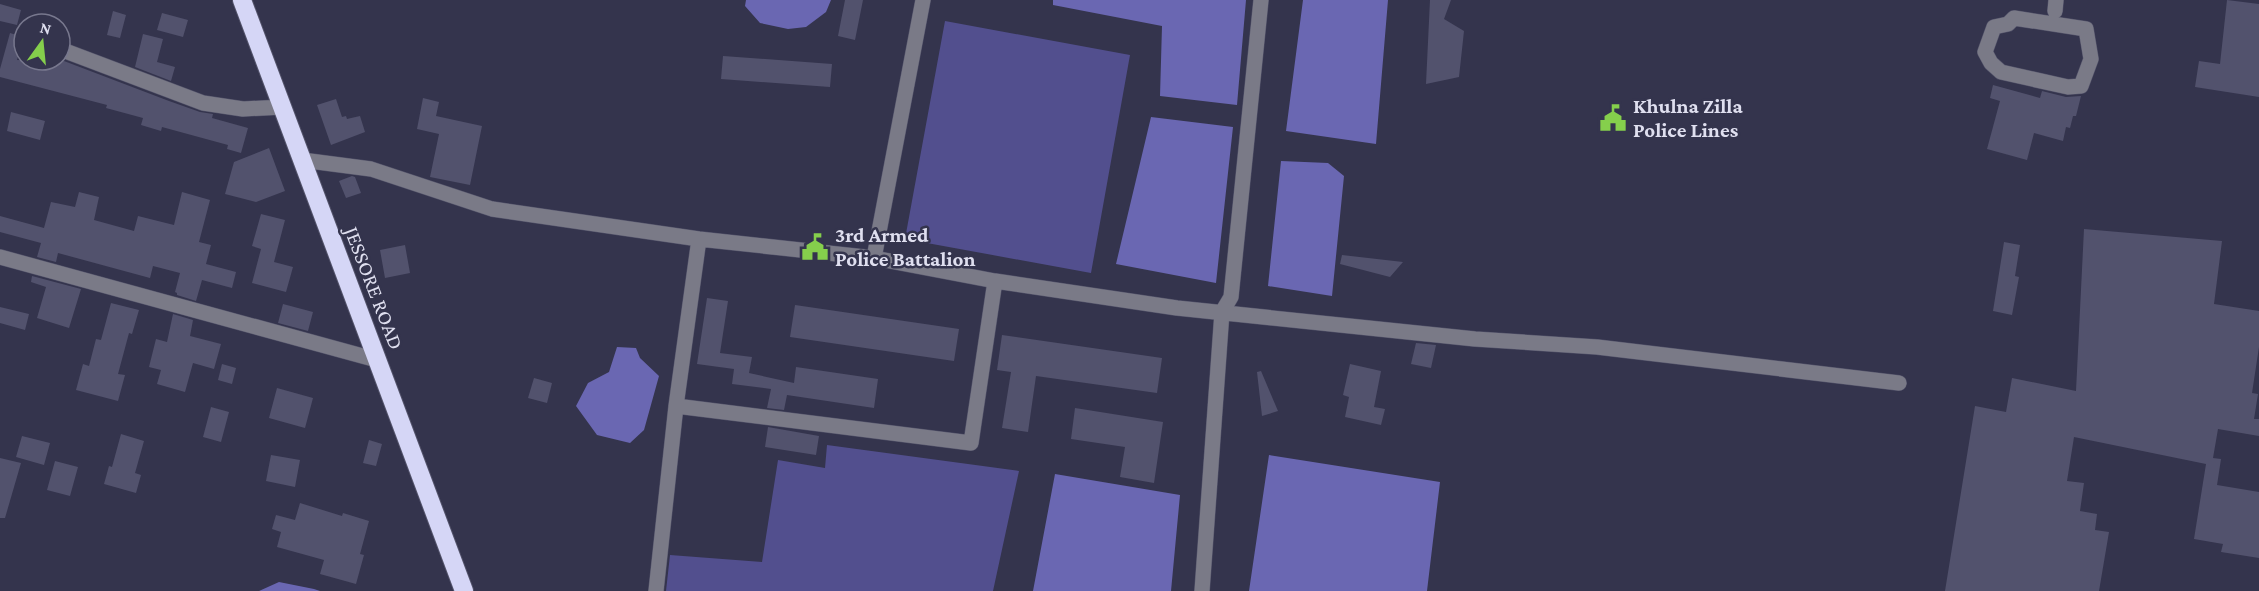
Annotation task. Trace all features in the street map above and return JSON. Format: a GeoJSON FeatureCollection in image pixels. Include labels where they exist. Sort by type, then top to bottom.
{"type":"FeatureCollection","features":[{"type":"Feature","properties":{"kind":"highway","name":"JESSORE ROAD"},"geometry":{"type":"LineString","coordinates":[[242,0],[464,591]]}},
{"type":"Feature","properties":{"kind":"street"},"geometry":{"type":"LineString","coordinates":[[874,258],[923,0]]}},
{"type":"Feature","properties":{"kind":"street"},"geometry":{"type":"LineString","coordinates":[[1202,591],[1221,312],[1231,297],[1261,0]]}},
{"type":"Feature","properties":{"kind":"street"},"geometry":{"type":"LineString","coordinates":[[2014,18],[2086,29],[2091,59],[2081,86],[2068,87],[2001,72],[1991,63],[1985,52],[1994,27],[2008,24],[2014,18]]}},
{"type":"Feature","properties":{"kind":"street"},"geometry":{"type":"LineString","coordinates":[[72,54],[203,103],[243,109],[282,107]]}},
{"type":"Feature","properties":{"kind":"street"},"geometry":{"type":"LineString","coordinates":[[302,160],[371,169],[492,208],[699,239],[874,258],[995,281],[1176,308],[1475,339],[1597,347],[1899,382]]}},
{"type":"Feature","properties":{"kind":"street"},"geometry":{"type":"LineString","coordinates":[[656,591],[676,406],[699,239]]}},
{"type":"Feature","properties":{"kind":"street"},"geometry":{"type":"LineString","coordinates":[[0,257],[377,360]]}},
{"type":"Feature","properties":{"kind":"street"},"geometry":{"type":"LineString","coordinates":[[676,406],[971,443],[995,281]]}},
{"type":"Feature","properties":{"kind":"shaded area"},"geometry":{"type":"Polygon","coordinates":[[[746,0],[831,0],[826,12],[806,27],[788,29],[760,23],[745,6],[746,0]]]}},
{"type":"Feature","properties":{"kind":"shaded area"},"geometry":{"type":"Polygon","coordinates":[[[1053,0],[1246,0],[1237,105],[1160,96],[1162,26],[1053,5],[1053,0]]]}},
{"type":"Feature","properties":{"kind":"shaded area"},"geometry":{"type":"Polygon","coordinates":[[[1303,0],[1388,0],[1376,144],[1286,131],[1303,0]]]}},
{"type":"Feature","properties":{"kind":"shaded area"},"geometry":{"type":"Polygon","coordinates":[[[945,21],[1130,55],[1091,273],[905,239],[945,21]]]}},
{"type":"Feature","properties":{"kind":"shaded area"},"geometry":{"type":"Polygon","coordinates":[[[1151,117],[1233,127],[1216,283],[1116,264],[1151,117]]]}},
{"type":"Feature","properties":{"kind":"shaded area"},"geometry":{"type":"Polygon","coordinates":[[[1281,161],[1328,163],[1344,176],[1332,296],[1268,286],[1281,161]]]}},
{"type":"Feature","properties":{"kind":"shaded area"},"geometry":{"type":"Polygon","coordinates":[[[617,347],[636,348],[640,358],[659,376],[644,430],[630,443],[597,435],[576,406],[588,383],[609,372],[617,347]]]}},
{"type":"Feature","properties":{"kind":"shaded area"},"geometry":{"type":"Polygon","coordinates":[[[827,445],[1019,471],[993,591],[666,591],[670,555],[762,562],[778,460],[825,468],[827,445]]]}},
{"type":"Feature","properties":{"kind":"shaded area"},"geometry":{"type":"Polygon","coordinates":[[[1269,455],[1440,482],[1427,591],[1249,591],[1269,455]]]}},
{"type":"Feature","properties":{"kind":"shaded area"},"geometry":{"type":"Polygon","coordinates":[[[1055,474],[1180,495],[1171,591],[1033,591],[1055,474]]]}},
{"type":"Feature","properties":{"kind":"shaded area"},"geometry":{"type":"Polygon","coordinates":[[[279,582],[314,589],[320,591],[259,591],[279,582]]]}},
{"type":"Feature","properties":{"kind":"building"},"geometry":{"type":"Polygon","coordinates":[[[845,0],[863,0],[855,40],[838,36],[845,0]]]}},
{"type":"Feature","properties":{"kind":"building"},"geometry":{"type":"Polygon","coordinates":[[[1430,0],[1451,0],[1444,19],[1464,31],[1459,77],[1426,84],[1430,0]]]}},
{"type":"Feature","properties":{"kind":"building"},"geometry":{"type":"Polygon","coordinates":[[[2227,0],[2259,4],[2259,97],[2195,87],[2199,61],[2220,64],[2227,0]]]}},
{"type":"Feature","properties":{"kind":"building"},"geometry":{"type":"Polygon","coordinates":[[[0,4],[21,10],[20,12],[12,12],[12,24],[0,21],[0,4]]]}},
{"type":"Feature","properties":{"kind":"building"},"geometry":{"type":"Polygon","coordinates":[[[113,11],[126,15],[120,38],[107,35],[113,11]]]}},
{"type":"Feature","properties":{"kind":"building"},"geometry":{"type":"Polygon","coordinates":[[[162,13],[188,20],[183,37],[157,30],[162,13]]]}},
{"type":"Feature","properties":{"kind":"building"},"geometry":{"type":"Polygon","coordinates":[[[10,33],[12,34],[12,72],[72,72],[72,64],[200,112],[213,114],[212,118],[248,128],[241,153],[227,149],[228,145],[162,127],[161,131],[141,125],[143,118],[106,108],[107,105],[0,77],[10,33]]]}},
{"type":"Feature","properties":{"kind":"building"},"geometry":{"type":"Polygon","coordinates":[[[143,34],[163,39],[157,62],[175,67],[171,81],[135,67],[143,34]]]}},
{"type":"Feature","properties":{"kind":"building"},"geometry":{"type":"Polygon","coordinates":[[[723,56],[832,64],[830,87],[721,79],[723,56]]]}},
{"type":"Feature","properties":{"kind":"building"},"geometry":{"type":"Polygon","coordinates":[[[1993,85],[2040,98],[2042,91],[2066,97],[2081,96],[2076,116],[2073,116],[2070,128],[2066,127],[2063,141],[2034,133],[2027,160],[1987,149],[2000,101],[1990,98],[1993,85]]]}},
{"type":"Feature","properties":{"kind":"building"},"geometry":{"type":"Polygon","coordinates":[[[423,98],[439,102],[436,116],[482,126],[470,185],[430,177],[439,134],[417,129],[423,98]]]}},
{"type":"Feature","properties":{"kind":"building"},"geometry":{"type":"Polygon","coordinates":[[[336,99],[342,117],[346,116],[347,119],[360,116],[365,132],[331,145],[317,105],[336,99]]]}},
{"type":"Feature","properties":{"kind":"building"},"geometry":{"type":"Polygon","coordinates":[[[11,112],[45,121],[40,140],[7,131],[11,112]]]}},
{"type":"Feature","properties":{"kind":"building"},"geometry":{"type":"Polygon","coordinates":[[[269,148],[285,191],[256,202],[225,194],[234,162],[269,148]]]}},
{"type":"Feature","properties":{"kind":"building"},"geometry":{"type":"Polygon","coordinates":[[[355,177],[361,193],[346,198],[339,181],[355,177]]]}},
{"type":"Feature","properties":{"kind":"building"},"geometry":{"type":"Polygon","coordinates":[[[79,192],[99,197],[94,220],[134,231],[138,216],[174,225],[182,192],[210,200],[199,242],[211,245],[206,264],[236,272],[232,288],[202,280],[196,301],[177,295],[175,292],[180,273],[153,266],[150,278],[58,253],[56,262],[37,257],[41,243],[0,232],[0,216],[44,228],[51,202],[75,207],[79,192]]]}},
{"type":"Feature","properties":{"kind":"building"},"geometry":{"type":"Polygon","coordinates":[[[261,214],[285,220],[274,262],[293,267],[286,292],[252,283],[261,249],[252,246],[261,214]]]}},
{"type":"Feature","properties":{"kind":"building"},"geometry":{"type":"Polygon","coordinates":[[[2084,229],[2222,241],[2214,304],[2259,311],[2259,347],[2252,393],[2258,394],[2254,419],[2259,419],[2259,436],[2218,429],[2213,458],[2221,459],[2217,485],[2259,492],[2259,558],[2221,552],[2223,544],[2194,539],[2206,464],[2074,437],[2067,481],[2084,483],[2080,511],[2097,514],[2095,530],[2109,532],[2099,591],[1945,591],[1975,406],[2006,412],[2012,378],[2076,391],[2084,229]]]}},
{"type":"Feature","properties":{"kind":"building"},"geometry":{"type":"Polygon","coordinates":[[[2004,242],[2020,245],[2015,276],[2019,277],[2012,315],[1993,311],[2004,242]]]}},
{"type":"Feature","properties":{"kind":"building"},"geometry":{"type":"Polygon","coordinates":[[[405,245],[410,273],[385,278],[380,250],[405,245]]]}},
{"type":"Feature","properties":{"kind":"building"},"geometry":{"type":"Polygon","coordinates":[[[1342,255],[1403,262],[1390,277],[1340,264],[1342,255]]]}},
{"type":"Feature","properties":{"kind":"building"},"geometry":{"type":"Polygon","coordinates":[[[32,276],[81,289],[69,328],[37,318],[46,287],[31,282],[32,276]]]}},
{"type":"Feature","properties":{"kind":"building"},"geometry":{"type":"Polygon","coordinates":[[[707,298],[728,301],[720,353],[752,357],[749,373],[794,383],[796,367],[878,379],[874,408],[787,395],[784,410],[767,408],[771,389],[732,384],[734,369],[697,364],[707,298]]]}},
{"type":"Feature","properties":{"kind":"building"},"geometry":{"type":"Polygon","coordinates":[[[111,303],[139,310],[132,334],[129,333],[118,374],[125,375],[118,401],[76,390],[83,364],[89,366],[96,339],[101,340],[111,303]]]}},
{"type":"Feature","properties":{"kind":"building"},"geometry":{"type":"Polygon","coordinates":[[[283,304],[313,312],[308,331],[278,323],[283,304]]]}},
{"type":"Feature","properties":{"kind":"building"},"geometry":{"type":"Polygon","coordinates":[[[795,305],[959,329],[954,361],[790,337],[795,305]]]}},
{"type":"Feature","properties":{"kind":"building"},"geometry":{"type":"Polygon","coordinates":[[[0,307],[29,314],[25,330],[0,323],[0,307]]]}},
{"type":"Feature","properties":{"kind":"building"},"geometry":{"type":"Polygon","coordinates":[[[173,314],[193,320],[190,336],[221,344],[214,369],[193,363],[185,392],[157,384],[161,370],[149,367],[156,339],[167,342],[173,314]]]}},
{"type":"Feature","properties":{"kind":"building"},"geometry":{"type":"Polygon","coordinates":[[[1002,335],[1162,358],[1157,393],[1036,376],[1028,432],[1002,428],[1011,372],[997,370],[1002,335]]]}},
{"type":"Feature","properties":{"kind":"building"},"geometry":{"type":"Polygon","coordinates":[[[1416,343],[1436,345],[1431,368],[1411,364],[1416,343]]]}},
{"type":"Feature","properties":{"kind":"building"},"geometry":{"type":"Polygon","coordinates":[[[222,364],[236,368],[232,384],[218,380],[222,364]]]}},
{"type":"Feature","properties":{"kind":"building"},"geometry":{"type":"Polygon","coordinates":[[[1350,364],[1381,371],[1374,407],[1385,409],[1381,425],[1345,417],[1349,397],[1343,395],[1350,364]]]}},
{"type":"Feature","properties":{"kind":"building"},"geometry":{"type":"Polygon","coordinates":[[[1261,371],[1278,411],[1262,416],[1257,372],[1261,371]]]}},
{"type":"Feature","properties":{"kind":"building"},"geometry":{"type":"Polygon","coordinates":[[[534,378],[552,383],[547,403],[528,398],[534,378]]]}},
{"type":"Feature","properties":{"kind":"building"},"geometry":{"type":"Polygon","coordinates":[[[277,388],[313,398],[305,428],[269,418],[277,388]]]}},
{"type":"Feature","properties":{"kind":"building"},"geometry":{"type":"Polygon","coordinates":[[[211,407],[229,412],[221,442],[203,437],[211,407]]]}},
{"type":"Feature","properties":{"kind":"building"},"geometry":{"type":"Polygon","coordinates":[[[1075,408],[1163,422],[1154,483],[1120,477],[1125,447],[1071,439],[1075,408]]]}},
{"type":"Feature","properties":{"kind":"building"},"geometry":{"type":"Polygon","coordinates":[[[768,427],[819,436],[816,455],[765,447],[768,427]]]}},
{"type":"Feature","properties":{"kind":"building"},"geometry":{"type":"Polygon","coordinates":[[[121,434],[144,441],[135,473],[141,475],[136,493],[104,484],[109,466],[112,467],[121,434]]]}},
{"type":"Feature","properties":{"kind":"building"},"geometry":{"type":"Polygon","coordinates":[[[22,436],[50,443],[44,465],[16,457],[22,436]]]}},
{"type":"Feature","properties":{"kind":"building"},"geometry":{"type":"Polygon","coordinates":[[[369,440],[382,444],[376,466],[363,463],[369,440]]]}},
{"type":"Feature","properties":{"kind":"building"},"geometry":{"type":"Polygon","coordinates":[[[271,455],[300,460],[295,487],[266,481],[271,455]]]}},
{"type":"Feature","properties":{"kind":"building"},"geometry":{"type":"Polygon","coordinates":[[[0,458],[21,463],[5,518],[0,518],[0,458]]]}},
{"type":"Feature","properties":{"kind":"building"},"geometry":{"type":"Polygon","coordinates":[[[55,461],[78,467],[70,496],[47,490],[55,461]]]}},
{"type":"Feature","properties":{"kind":"building"},"geometry":{"type":"Polygon","coordinates":[[[300,503],[342,516],[343,513],[369,521],[360,554],[364,555],[356,584],[320,574],[324,560],[277,547],[281,532],[272,529],[276,515],[295,520],[300,503]]]}},
{"type":"Feature","properties":{"kind":"place","name":"Khulna Zilla Police Lines"},"geometry":{"type":"Point","coordinates":[1613,118]}},
{"type":"Feature","properties":{"kind":"place","name":"3rd Armed Police Battalion"},"geometry":{"type":"Point","coordinates":[815,247]}}]}
